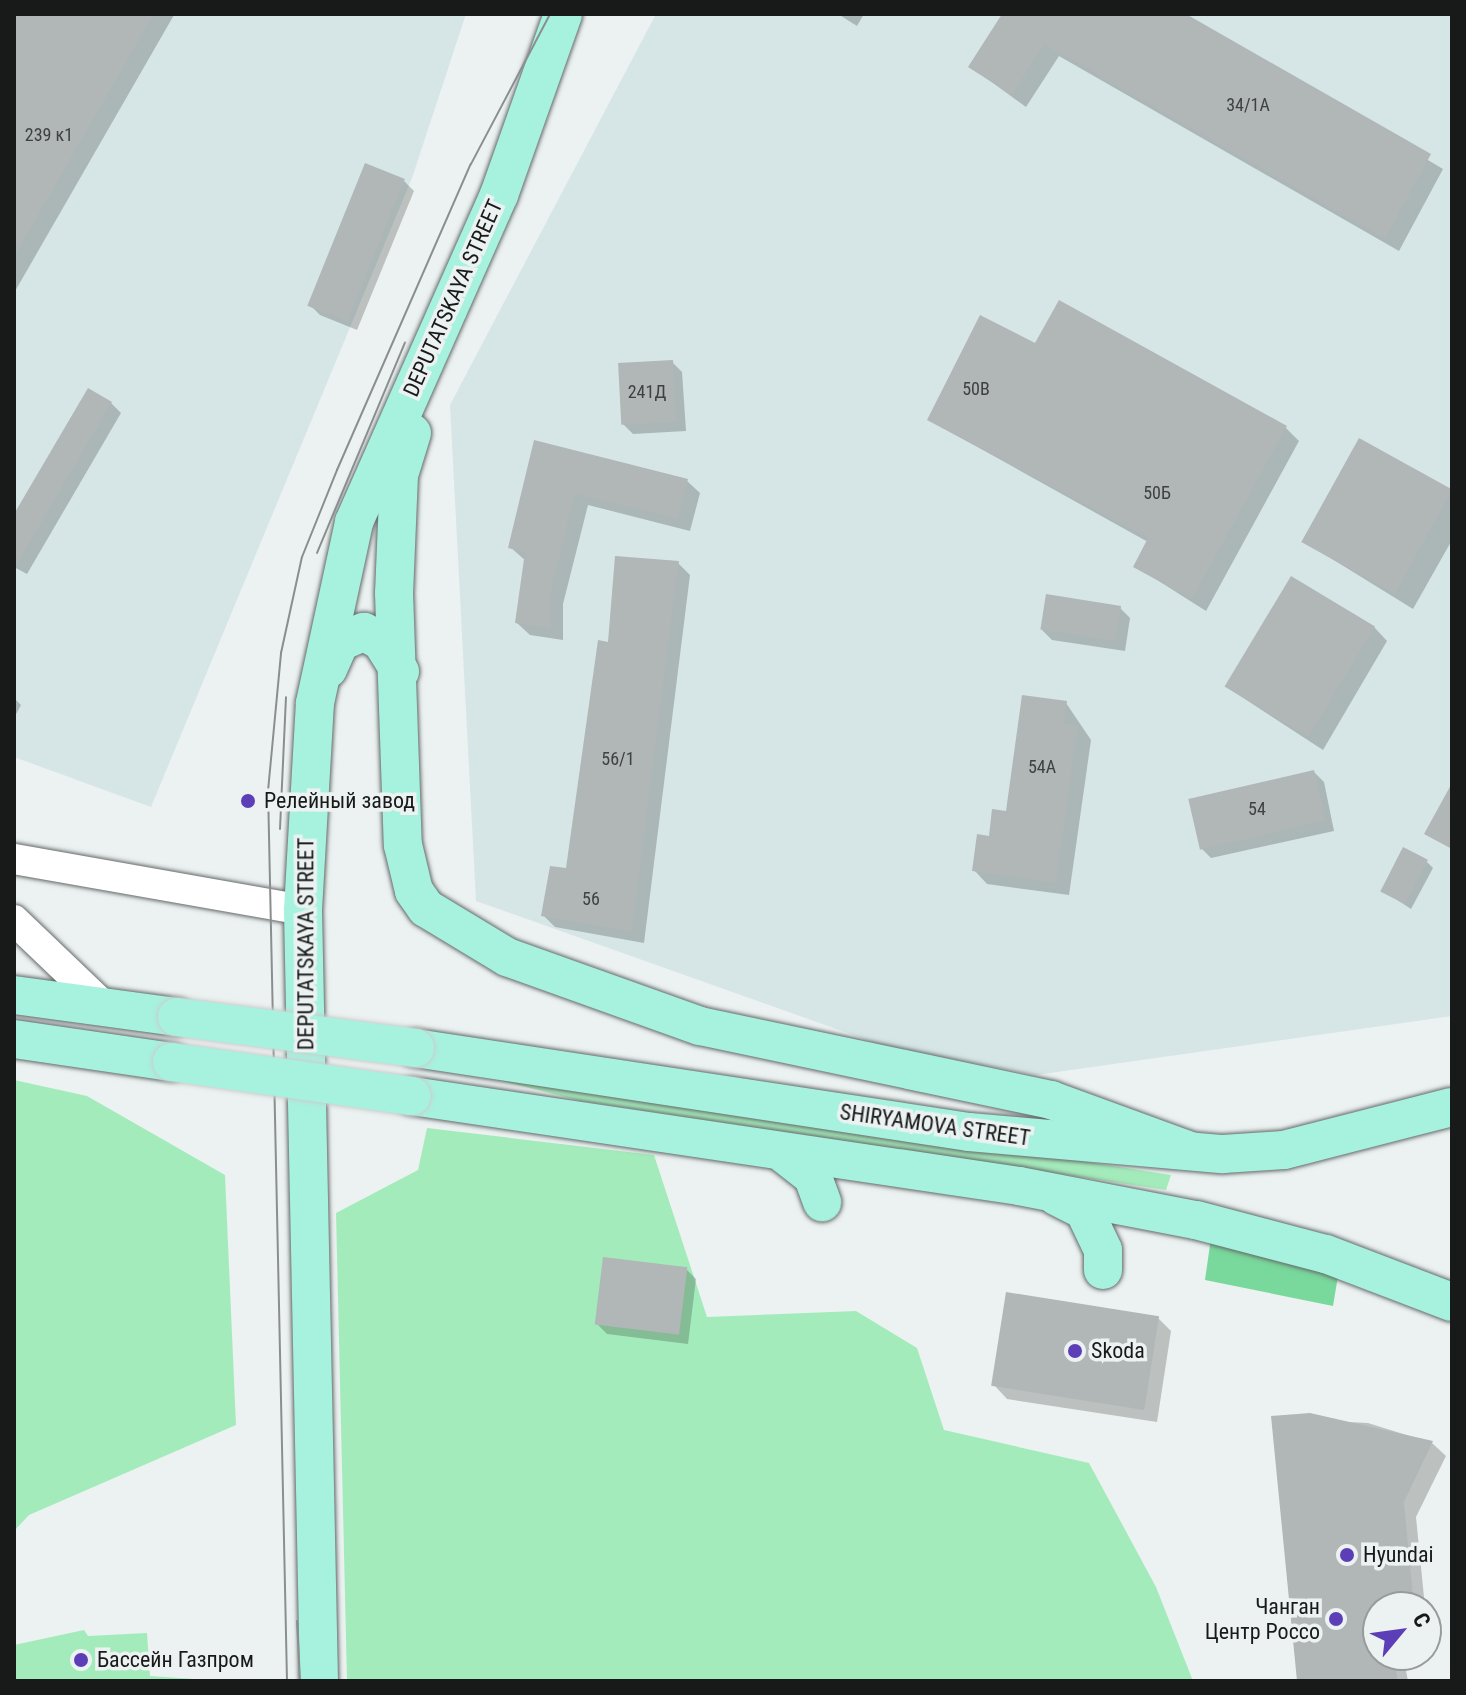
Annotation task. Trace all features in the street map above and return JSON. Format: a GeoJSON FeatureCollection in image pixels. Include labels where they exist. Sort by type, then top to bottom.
{"type":"FeatureCollection","features":[{"type":"Feature","properties":{"kind":"main road","name":"DEPUTATSKAYA STREET"},"geometry":{"type":"LineString","coordinates":[[319,1681],[303,910],[315,703],[354,522],[452,305],[530,115],[563,14]]}},
{"type":"Feature","properties":{"kind":"main road"},"geometry":{"type":"LineString","coordinates":[[452,305],[399,475],[400,672],[409,876],[421,902],[453,928],[539,970],[700,1026],[1051,1100],[1190,1151]]}},
{"type":"Feature","properties":{"kind":"main road"},"geometry":{"type":"LineString","coordinates":[[315,703],[340,642],[350,633],[373,634],[400,672]]}},
{"type":"Feature","properties":{"kind":"main road"},"geometry":{"type":"LineString","coordinates":[[14,1003],[14,995],[106,1008]]}},
{"type":"Feature","properties":{"kind":"main road","name":"SHIRYAMOVA STREET"},"geometry":{"type":"LineString","coordinates":[[106,1008],[415,1048],[969,1132],[1190,1151],[1284,1150],[1452,1107]]}},
{"type":"Feature","properties":{"kind":"main road"},"geometry":{"type":"LineString","coordinates":[[14,1039],[1019,1186],[1326,1254],[1452,1302]]}},
{"type":"Feature","properties":{"kind":"main road"},"geometry":{"type":"LineString","coordinates":[[784,1154],[813,1177],[822,1202]]}},
{"type":"Feature","properties":{"kind":"main road"},"geometry":{"type":"LineString","coordinates":[[1019,1186],[1084,1210],[1103,1250],[1103,1270]]}},
{"type":"Feature","properties":{"kind":"street"},"geometry":{"type":"LineString","coordinates":[[14,859],[303,910]]}},
{"type":"Feature","properties":{"kind":"street"},"geometry":{"type":"LineString","coordinates":[[14,920],[106,1008]]}},
{"type":"Feature","properties":{"kind":"shaded area"},"geometry":{"type":"Polygon","coordinates":[[[14,14],[466,14],[412,178],[151,807],[14,757],[14,14]]]}},
{"type":"Feature","properties":{"kind":"shaded area"},"geometry":{"type":"Polygon","coordinates":[[[656,14],[1452,14],[1452,1016],[1036,1075],[887,1047],[476,901],[450,405],[656,14]]]}},
{"type":"Feature","properties":{"kind":"green space"},"geometry":{"type":"Polygon","coordinates":[[[483,1076],[580,1083],[1171,1175],[1166,1190],[581,1101],[483,1076]]]}},
{"type":"Feature","properties":{"kind":"green space"},"geometry":{"type":"Polygon","coordinates":[[[14,1080],[87,1096],[225,1175],[236,1425],[29,1515],[14,1531],[14,1080]]]}},
{"type":"Feature","properties":{"kind":"green space"},"geometry":{"type":"Polygon","coordinates":[[[427,1128],[654,1155],[707,1317],[856,1311],[917,1348],[944,1430],[1089,1463],[1156,1587],[1193,1681],[347,1681],[336,1213],[418,1170],[427,1128]]]}},
{"type":"Feature","properties":{"kind":"green space"},"geometry":{"type":"Polygon","coordinates":[[[1211,1238],[1338,1276],[1333,1306],[1205,1280],[1211,1238]]]}},
{"type":"Feature","properties":{"kind":"green space","name":"Бассейн Газпром"},"geometry":{"type":"Polygon","coordinates":[[[84,1630],[88,1636],[147,1633],[150,1676],[224,1681],[14,1681],[14,1645],[84,1630]]]}},
{"type":"Feature","properties":{"kind":"building"},"geometry":{"type":"Polygon","coordinates":[[[14,14],[154,14],[14,257],[14,14]]]}},
{"type":"Feature","properties":{"kind":"building"},"geometry":{"type":"Polygon","coordinates":[[[1002,14],[1186,14],[1431,154],[1385,239],[1044,44],[1012,95],[968,67],[1002,14]]]}},
{"type":"Feature","properties":{"kind":"building"},"geometry":{"type":"Polygon","coordinates":[[[365,163],[405,179],[347,322],[307,306],[365,163]]]}},
{"type":"Feature","properties":{"kind":"building"},"geometry":{"type":"Polygon","coordinates":[[[1059,300],[1287,426],[1192,599],[1133,567],[1148,538],[927,420],[980,315],[1035,343],[1059,300]]]}},
{"type":"Feature","properties":{"kind":"building"},"geometry":{"type":"Polygon","coordinates":[[[673,360],[676,422],[621,425],[618,363],[673,360]]]}},
{"type":"Feature","properties":{"kind":"building"},"geometry":{"type":"Polygon","coordinates":[[[88,388],[112,402],[14,569],[14,514],[88,388]]]}},
{"type":"Feature","properties":{"kind":"building"},"geometry":{"type":"Polygon","coordinates":[[[1359,438],[1452,490],[1395,594],[1301,542],[1359,438]]]}},
{"type":"Feature","properties":{"kind":"building"},"geometry":{"type":"Polygon","coordinates":[[[534,440],[688,479],[678,519],[575,494],[551,591],[551,629],[515,623],[525,552],[508,548],[534,440]]]}},
{"type":"Feature","properties":{"kind":"building"},"geometry":{"type":"Polygon","coordinates":[[[615,556],[679,561],[632,932],[541,916],[550,866],[566,868],[598,640],[608,642],[615,556]]]}},
{"type":"Feature","properties":{"kind":"building"},"geometry":{"type":"Polygon","coordinates":[[[1291,576],[1375,626],[1309,737],[1225,687],[1291,576]]]}},
{"type":"Feature","properties":{"kind":"building"},"geometry":{"type":"Polygon","coordinates":[[[1046,594],[1121,606],[1115,641],[1040,630],[1046,594]]]}},
{"type":"Feature","properties":{"kind":"building"},"geometry":{"type":"Polygon","coordinates":[[[1022,695],[1067,701],[1064,723],[1078,725],[1056,883],[972,871],[977,834],[989,836],[992,809],[1006,811],[1022,695]]]}},
{"type":"Feature","properties":{"kind":"building"},"geometry":{"type":"Polygon","coordinates":[[[1314,770],[1326,821],[1200,850],[1188,799],[1314,770]]]}},
{"type":"Feature","properties":{"kind":"building"},"geometry":{"type":"Polygon","coordinates":[[[1452,783],[1452,849],[1424,834],[1452,783]]]}},
{"type":"Feature","properties":{"kind":"building"},"geometry":{"type":"Polygon","coordinates":[[[1403,847],[1428,860],[1405,904],[1380,892],[1403,847]]]}},
{"type":"Feature","properties":{"kind":"building"},"geometry":{"type":"Polygon","coordinates":[[[603,1257],[687,1267],[679,1335],[595,1324],[603,1257]]]}},
{"type":"Feature","properties":{"kind":"building","name":"Skoda"},"geometry":{"type":"Polygon","coordinates":[[[1006,1292],[1159,1316],[1144,1410],[991,1386],[1006,1292]]]}},
{"type":"Feature","properties":{"kind":"building","name":"Hyundai"},"geometry":{"type":"Polygon","coordinates":[[[1310,1413],[1433,1441],[1404,1502],[1412,1591],[1362,1591],[1362,1671],[1396,1671],[1398,1681],[1297,1681],[1271,1416],[1310,1413]]]}},
{"type":"Feature","properties":{"kind":"tram line"},"geometry":{"type":"LineString","coordinates":[[287,1681],[268,791],[281,653],[302,557],[337,470],[471,164],[550,14]]}},
{"type":"Feature","properties":{"kind":"tram line"},"geometry":{"type":"LineString","coordinates":[[317,553],[405,343]]}},
{"type":"Feature","properties":{"kind":"tram line"},"geometry":{"type":"LineString","coordinates":[[280,829],[286,697]]}},
{"type":"Feature","properties":{"kind":"tram line"},"geometry":{"type":"LineString","coordinates":[[297,1621],[300,1681]]}},
{"type":"Feature","properties":{"kind":"place","name":"Релейный завод"},"geometry":{"type":"Point","coordinates":[248,801]}},
{"type":"Feature","properties":{"kind":"place","name":"Skoda"},"geometry":{"type":"Point","coordinates":[1075,1351]}},
{"type":"Feature","properties":{"kind":"place","name":"Hyundai"},"geometry":{"type":"Point","coordinates":[1347,1555]}},
{"type":"Feature","properties":{"kind":"place","name":"Чанган Центр Россо"},"geometry":{"type":"Point","coordinates":[1336,1619]}},
{"type":"Feature","properties":{"kind":"place","name":"Бассейн Газпром"},"geometry":{"type":"Point","coordinates":[81,1660]}}]}
